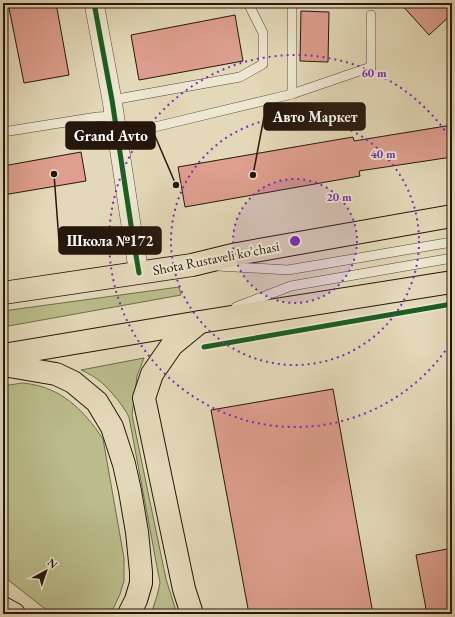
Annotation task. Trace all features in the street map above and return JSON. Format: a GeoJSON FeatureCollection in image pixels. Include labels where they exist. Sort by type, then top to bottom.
{"type":"FeatureCollection","features":[{"type":"Feature","properties":{"kind":"main road","name":"Shota Rustaveli ko'chasi"},"geometry":{"type":"LineString","coordinates":[[3,293],[192,265],[237,254],[452,216]]}},
{"type":"Feature","properties":{"kind":"main road"},"geometry":{"type":"LineString","coordinates":[[3,355],[452,282]]}},
{"type":"Feature","properties":{"kind":"main road"},"geometry":{"type":"LineString","coordinates":[[192,614],[184,589],[144,398],[152,374],[172,345],[200,322]]}},
{"type":"Feature","properties":{"kind":"main road"},"geometry":{"type":"LineString","coordinates":[[3,365],[56,374],[73,382],[97,402],[112,427],[124,464],[130,490],[137,532],[141,572],[141,583],[136,600],[129,614]]}},
{"type":"Feature","properties":{"kind":"main road"},"geometry":{"type":"LineString","coordinates":[[3,608],[14,614]]}},
{"type":"Feature","properties":{"kind":"street"},"geometry":{"type":"LineString","coordinates":[[94,3],[113,108],[139,273]]}},
{"type":"Feature","properties":{"kind":"lane"},"geometry":{"type":"LineString","coordinates":[[3,132],[97,117],[113,108],[240,77],[263,64],[264,33],[248,3]]}},
{"type":"Feature","properties":{"kind":"lane"},"geometry":{"type":"LineString","coordinates":[[292,3],[292,94]]}},
{"type":"Feature","properties":{"kind":"lane"},"geometry":{"type":"LineString","coordinates":[[117,136],[292,94],[371,67],[371,15]]}},
{"type":"Feature","properties":{"kind":"lane"},"geometry":{"type":"LineString","coordinates":[[192,265],[288,270],[452,242]]}},
{"type":"Feature","properties":{"kind":"lane"},"geometry":{"type":"LineString","coordinates":[[200,322],[291,286],[452,258]]}},
{"type":"Feature","properties":{"kind":"green space"},"geometry":{"type":"Polygon","coordinates":[[[179,287],[181,295],[3,327],[3,311],[179,287]]]}},
{"type":"Feature","properties":{"kind":"green space"},"geometry":{"type":"Polygon","coordinates":[[[144,358],[137,376],[132,415],[166,579],[177,614],[151,614],[160,583],[129,417],[113,394],[101,382],[81,370],[144,358]]]}},
{"type":"Feature","properties":{"kind":"green space"},"geometry":{"type":"Polygon","coordinates":[[[22,383],[36,385],[59,394],[79,409],[103,439],[124,558],[124,581],[114,607],[108,614],[53,614],[3,576],[3,386],[22,383]]]}},
{"type":"Feature","properties":{"kind":"building"},"geometry":{"type":"Polygon","coordinates":[[[8,3],[56,3],[69,75],[24,83],[8,3]]]}},
{"type":"Feature","properties":{"kind":"building"},"geometry":{"type":"Polygon","coordinates":[[[400,3],[452,3],[452,14],[429,35],[400,3]]]}},
{"type":"Feature","properties":{"kind":"building"},"geometry":{"type":"Polygon","coordinates":[[[301,11],[329,12],[328,62],[300,61],[301,11]]]}},
{"type":"Feature","properties":{"kind":"building"},"geometry":{"type":"Polygon","coordinates":[[[235,15],[243,61],[139,80],[131,35],[235,15]]]}},
{"type":"Feature","properties":{"kind":"building"},"geometry":{"type":"Polygon","coordinates":[[[452,125],[452,157],[359,171],[360,176],[185,207],[178,167],[353,137],[354,141],[452,125]]]}},
{"type":"Feature","properties":{"kind":"building"},"geometry":{"type":"Polygon","coordinates":[[[81,152],[86,181],[3,195],[3,166],[81,152]]]}},
{"type":"Feature","properties":{"kind":"building"},"geometry":{"type":"Polygon","coordinates":[[[333,389],[373,614],[249,614],[211,410],[333,389]]]}},
{"type":"Feature","properties":{"kind":"building"},"geometry":{"type":"Polygon","coordinates":[[[452,548],[452,614],[427,614],[416,555],[452,548]]]}},
{"type":"Feature","properties":{"kind":"cycle path"},"geometry":{"type":"LineString","coordinates":[[94,3],[112,100],[139,273]]}},
{"type":"Feature","properties":{"kind":"cycle path"},"geometry":{"type":"LineString","coordinates":[[204,347],[452,304]]}},
{"type":"Feature","properties":{"kind":"place","name":"Школа №172"},"geometry":{"type":"Point","coordinates":[54,174]}},
{"type":"Feature","properties":{"kind":"place","name":"Авто Маркет"},"geometry":{"type":"Point","coordinates":[253,175]}},
{"type":"Feature","properties":{"kind":"place","name":"Grand Avto"},"geometry":{"type":"Point","coordinates":[176,185]}}]}
